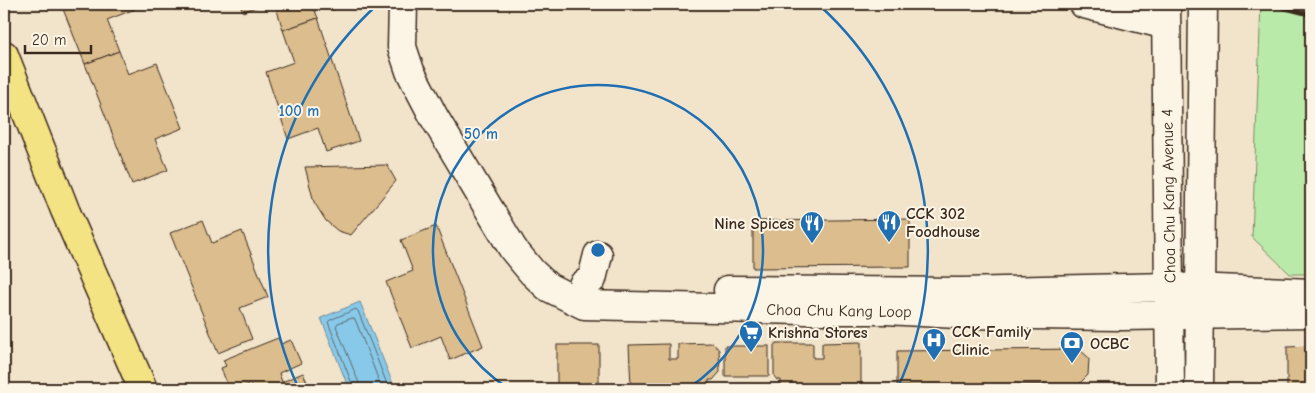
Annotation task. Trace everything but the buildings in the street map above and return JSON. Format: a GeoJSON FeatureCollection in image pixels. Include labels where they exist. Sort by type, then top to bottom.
{"type":"FeatureCollection","features":[{"type":"Feature","properties":{"kind":"main road"},"geometry":{"type":"LineString","coordinates":[[4,55],[65,210],[143,389]]}},
{"type":"Feature","properties":{"kind":"street","name":"Choa Chu Kang Loop"},"geometry":{"type":"LineString","coordinates":[[402,4],[402,47],[410,71],[438,104],[530,244],[561,277],[582,285],[601,288],[888,292],[1169,287],[1200,302],[1311,313]]}},
{"type":"Feature","properties":{"kind":"street","name":"Choa Chu Kang Loop"},"geometry":{"type":"LineString","coordinates":[[419,4],[421,48],[438,104],[513,249],[532,272],[548,287],[584,305],[614,307],[886,310],[957,314],[1169,316],[1200,302],[1311,293]]}},
{"type":"Feature","properties":{"kind":"street"},"geometry":{"type":"LineString","coordinates":[[1084,4],[1166,14]]}},
{"type":"Feature","properties":{"kind":"street","name":"Choa Chu Kang Avenue 4"},"geometry":{"type":"LineString","coordinates":[[1199,389],[1203,4]]}},
{"type":"Feature","properties":{"kind":"street","name":"Choa Chu Kang Avenue 4"},"geometry":{"type":"LineString","coordinates":[[1166,14],[1170,389]]}},
{"type":"Feature","properties":{"kind":"street"},"geometry":{"type":"LineString","coordinates":[[598,255],[592,279],[582,285],[604,298],[614,307]]}},
{"type":"Feature","properties":{"kind":"green space"},"geometry":{"type":"Polygon","coordinates":[[[1261,4],[1311,4],[1311,274],[1290,274],[1252,237],[1261,4]]]}},
{"type":"Feature","properties":{"kind":"water"},"geometry":{"type":"Polygon","coordinates":[[[360,302],[395,389],[349,389],[321,318],[360,302]]]}},
{"type":"Feature","properties":{"kind":"railway"},"geometry":{"type":"LineString","coordinates":[[1268,4],[1311,15]]}},
{"type":"Feature","properties":{"kind":"place","name":"CCK 302 Foodhouse"},"geometry":{"type":"Point","coordinates":[889,243]}},
{"type":"Feature","properties":{"kind":"place","name":"Nine Spices"},"geometry":{"type":"Point","coordinates":[812,244]}},
{"type":"Feature","properties":{"kind":"place","name":"Krishna Stores"},"geometry":{"type":"Point","coordinates":[751,353]}},
{"type":"Feature","properties":{"kind":"place","name":"CCK Family Clinic"},"geometry":{"type":"Point","coordinates":[934,361]}},
{"type":"Feature","properties":{"kind":"place","name":"OCBC"},"geometry":{"type":"Point","coordinates":[1072,364]}}]}
